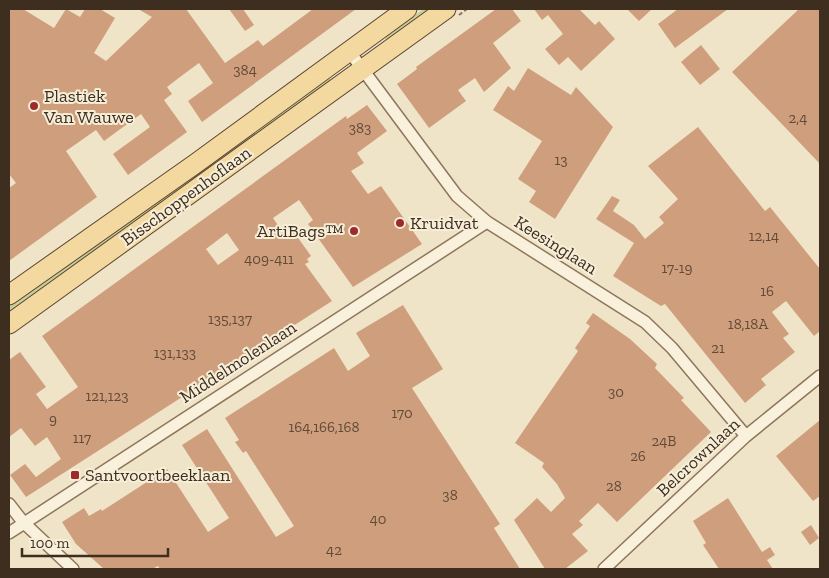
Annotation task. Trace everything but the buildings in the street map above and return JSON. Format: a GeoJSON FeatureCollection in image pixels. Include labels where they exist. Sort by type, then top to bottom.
{"type":"FeatureCollection","features":[{"type":"Feature","properties":{"kind":"main road","name":"Bisschoppenhoflaan"},"geometry":{"type":"LineString","coordinates":[[9,295],[195,164],[407,9]]}},
{"type":"Feature","properties":{"kind":"main road","name":"Bisschoppenhoflaan"},"geometry":{"type":"LineString","coordinates":[[9,324],[446,9]]}},
{"type":"Feature","properties":{"kind":"street"},"geometry":{"type":"LineString","coordinates":[[349,50],[363,68]]}},
{"type":"Feature","properties":{"kind":"street","name":"Keesinglaan"},"geometry":{"type":"LineString","coordinates":[[363,68],[457,196],[487,222],[645,322],[672,348],[746,436]]}},
{"type":"Feature","properties":{"kind":"street","name":"Middelmolenlaan"},"geometry":{"type":"LineString","coordinates":[[9,533],[23,522],[487,222]]}},
{"type":"Feature","properties":{"kind":"street","name":"Belcrownlaan"},"geometry":{"type":"LineString","coordinates":[[604,569],[746,436],[820,376]]}},
{"type":"Feature","properties":{"kind":"street"},"geometry":{"type":"LineString","coordinates":[[9,504],[23,522],[73,569]]}},
{"type":"Feature","properties":{"kind":"green space"},"geometry":{"type":"Polygon","coordinates":[[[423,9],[431,9],[389,43],[385,38],[423,9]]]}},
{"type":"Feature","properties":{"kind":"green space"},"geometry":{"type":"Polygon","coordinates":[[[326,74],[334,84],[9,319],[9,303],[326,74]]]}},
{"type":"Feature","properties":{"kind":"place","name":"Plastiek Van Wauwe"},"geometry":{"type":"Point","coordinates":[34,106]}},
{"type":"Feature","properties":{"kind":"place","name":"Kruidvat"},"geometry":{"type":"Point","coordinates":[400,223]}},
{"type":"Feature","properties":{"kind":"place","name":"ArtiBags™"},"geometry":{"type":"Point","coordinates":[354,231]}},
{"type":"Feature","properties":{"kind":"place","name":"Santvoortbeeklaan"},"geometry":{"type":"Point","coordinates":[75,475]}}]}
